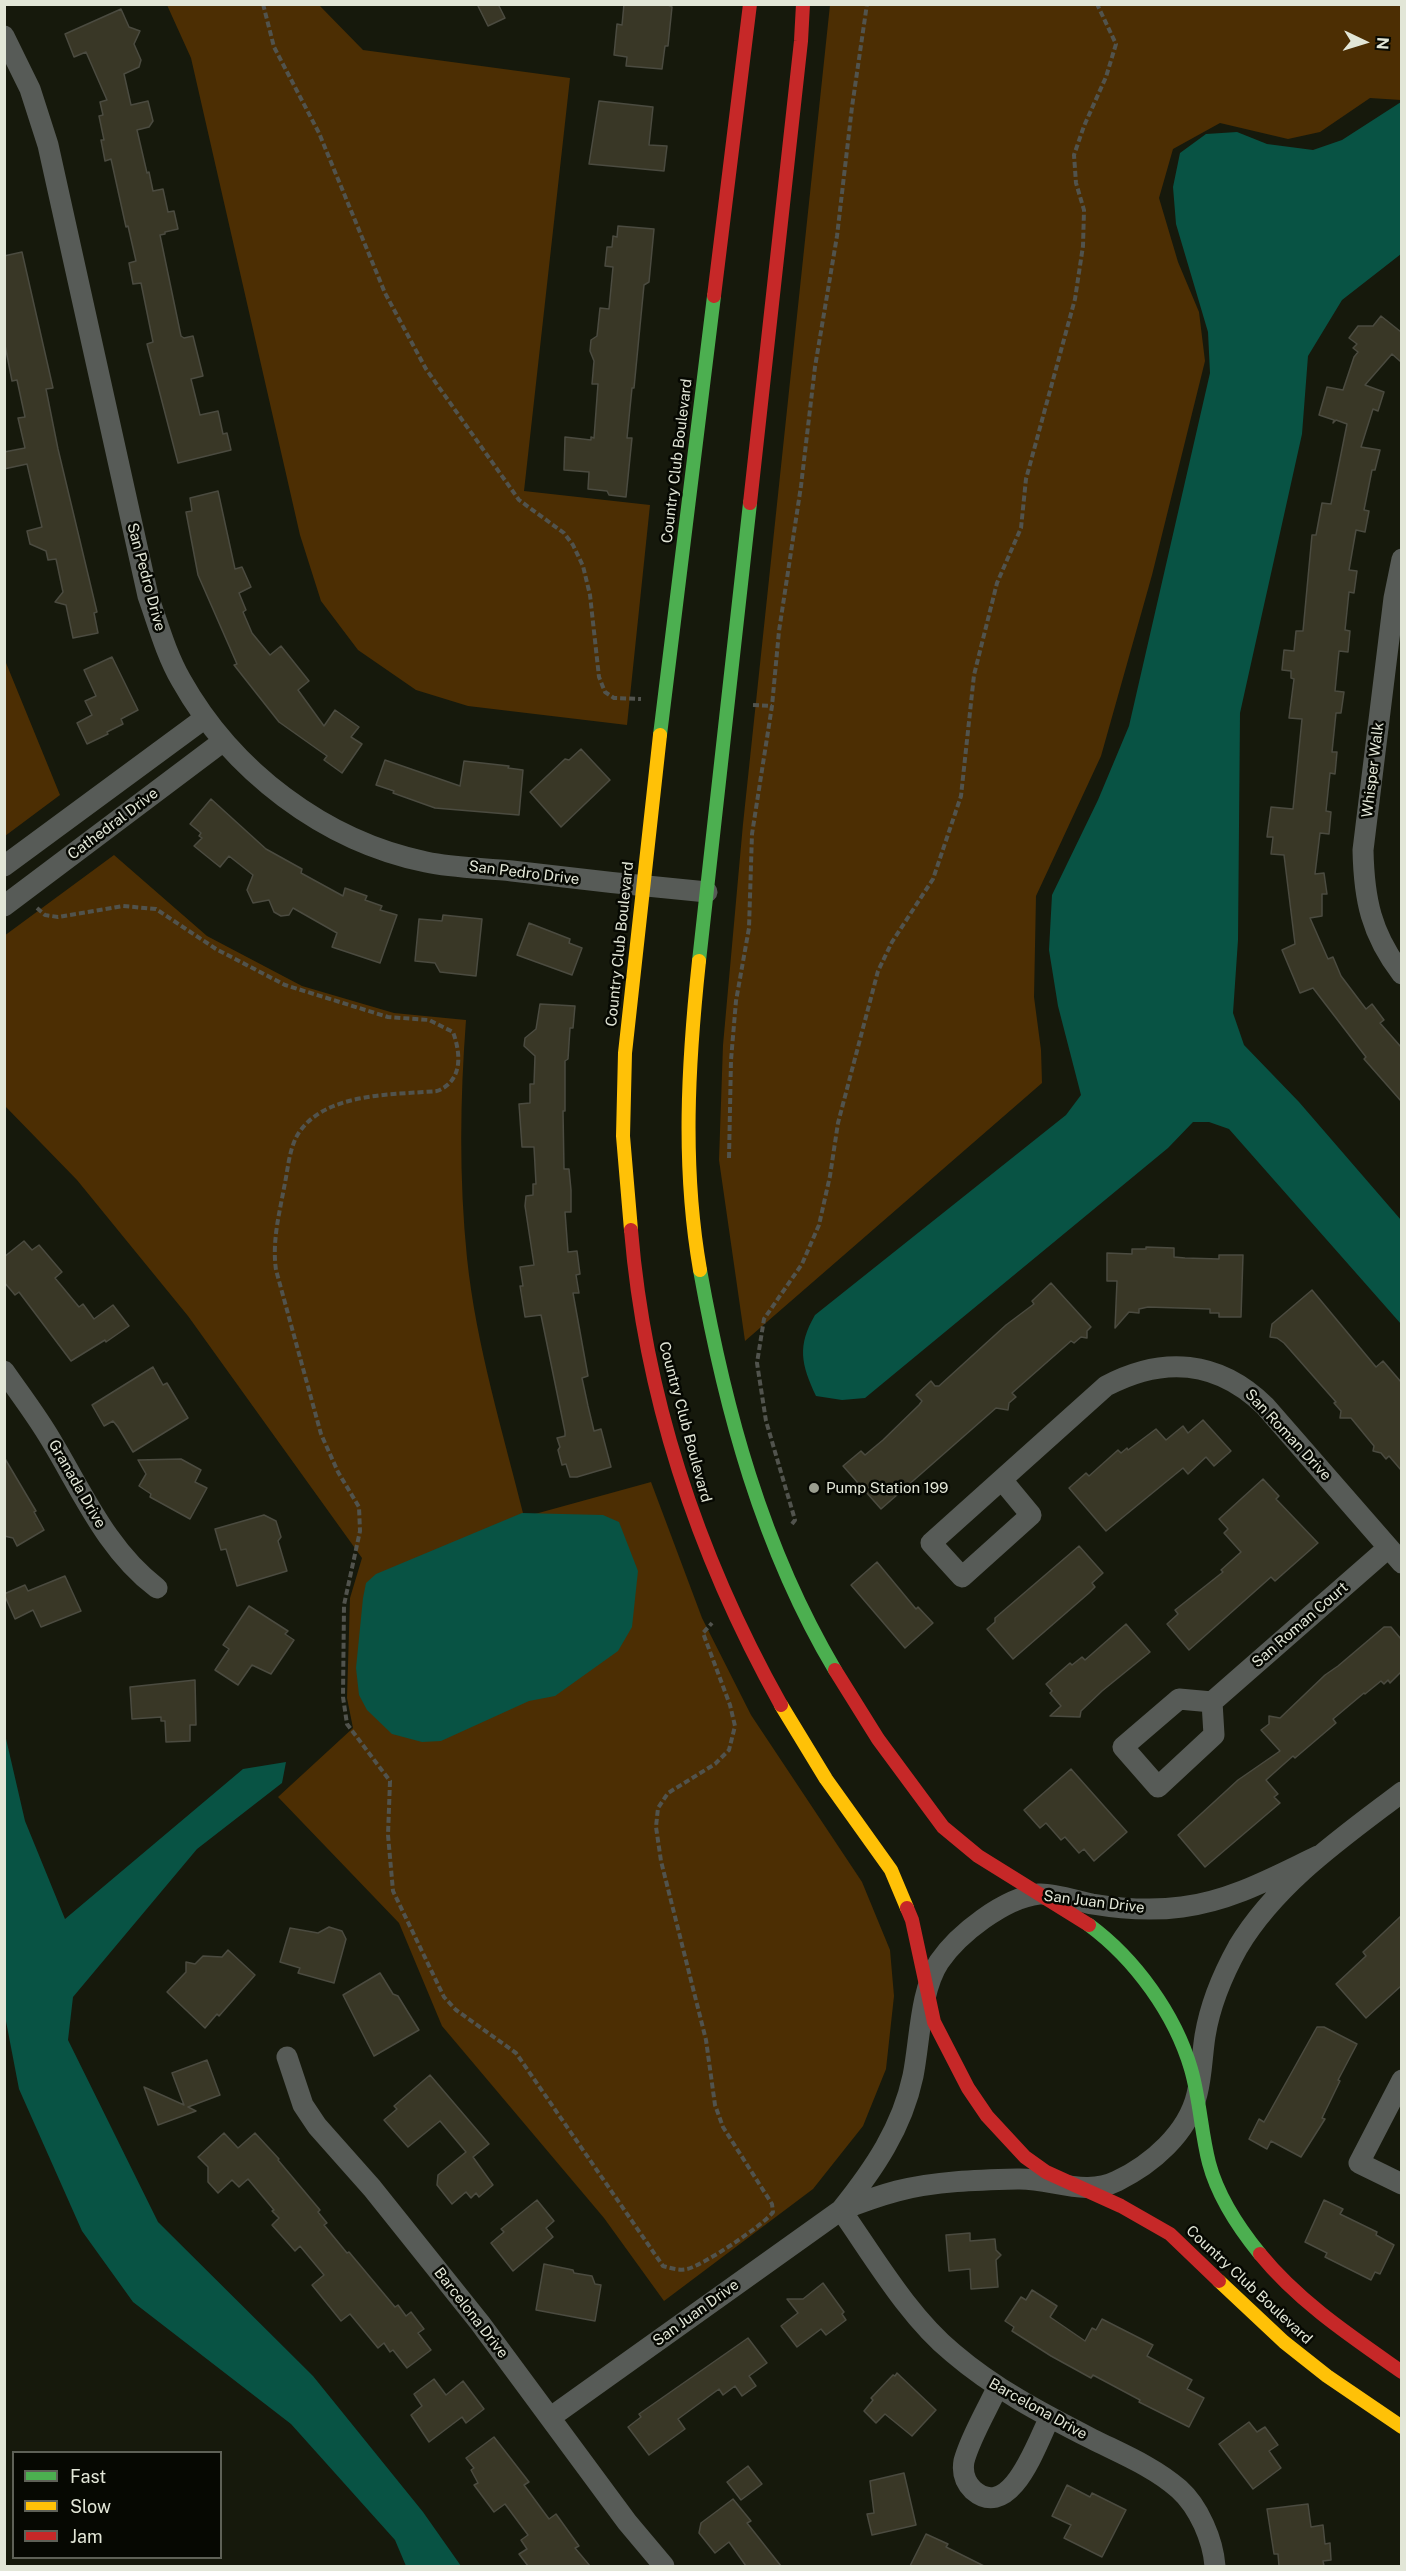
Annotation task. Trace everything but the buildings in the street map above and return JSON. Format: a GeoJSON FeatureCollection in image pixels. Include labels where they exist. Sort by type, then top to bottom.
{"type":"FeatureCollection","features":[{"type":"Feature","properties":{"kind":"street","name":"Country Club Boulevard"},"geometry":{"type":"LineString","coordinates":[[750,4],[642,886],[625,1053],[623,1136],[636,1287],[650,1366],[670,1443],[691,1510],[749,1648],[826,1779],[891,1870],[912,1920],[934,2022],[968,2088],[987,2116],[1025,2157],[1046,2172],[1121,2206],[1170,2234],[1284,2342],[1327,2376],[1401,2427]]}},
{"type":"Feature","properties":{"kind":"street","name":"Country Club Boulevard"},"geometry":{"type":"LineString","coordinates":[[803,4],[801,41],[690,1042],[688,1126],[690,1193],[697,1257],[716,1348],[750,1482],[774,1547],[810,1626],[847,1690],[894,1763],[943,1827],[985,1861],[1097,1930],[1118,1949],[1152,1992],[1176,2030],[1194,2079],[1205,2149],[1213,2177],[1225,2203],[1265,2262],[1329,2319],[1401,2372]]}},
{"type":"Feature","properties":{"kind":"street","name":"San Pedro Drive"},"geometry":{"type":"LineString","coordinates":[[4,36],[30,89],[48,145],[148,596],[167,652],[180,678],[222,742],[294,805],[319,820],[391,851],[427,862],[572,880],[707,892]]}},
{"type":"Feature","properties":{"kind":"street","name":"Whisper Walk"},"geometry":{"type":"LineString","coordinates":[[1401,559],[1394,598],[1363,850],[1363,886],[1372,923],[1388,957],[1401,974]]}},
{"type":"Feature","properties":{"kind":"street","name":"Cathedral Drive"},"geometry":{"type":"LineString","coordinates":[[4,866],[205,718]]}},
{"type":"Feature","properties":{"kind":"street","name":"Cathedral Drive"},"geometry":{"type":"LineString","coordinates":[[4,906],[222,742]]}},
{"type":"Feature","properties":{"kind":"street","name":"San Roman Drive"},"geometry":{"type":"LineString","coordinates":[[1002,1479],[1031,1515],[962,1577],[931,1542],[1106,1386],[1126,1375],[1168,1366],[1210,1371],[1231,1379],[1250,1391],[1395,1555]]}},
{"type":"Feature","properties":{"kind":"street","name":"Granada Drive"},"geometry":{"type":"LineString","coordinates":[[4,1371],[50,1437],[118,1552],[138,1574],[157,1588]]}},
{"type":"Feature","properties":{"kind":"street","name":"San Roman Court"},"geometry":{"type":"LineString","coordinates":[[1212,1702],[1395,1555]]}},
{"type":"Feature","properties":{"kind":"street"},"geometry":{"type":"LineString","coordinates":[[1179,1699],[1212,1702],[1214,1735],[1158,1787],[1124,1748],[1179,1699]]}},
{"type":"Feature","properties":{"kind":"street","name":"San Juan Drive"},"geometry":{"type":"LineString","coordinates":[[841,2210],[896,2191],[956,2182],[1022,2178],[1080,2188],[1114,2182],[1154,2156],[1185,2124],[1197,2096],[1205,2036],[1224,1973],[1240,1944],[1265,1909],[1318,1856],[1401,1792]]}},
{"type":"Feature","properties":{"kind":"street","name":"San Juan Drive"},"geometry":{"type":"LineString","coordinates":[[551,2417],[841,2210],[882,2156],[906,2105],[932,1973],[951,1946],[979,1922],[1004,1907],[1040,1894],[1130,1909],[1184,1907],[1237,1894],[1318,1856]]}},
{"type":"Feature","properties":{"kind":"street","name":"Barcelona Drive"},"geometry":{"type":"LineString","coordinates":[[287,2057],[303,2105],[317,2126],[372,2188],[480,2323],[627,2522],[664,2566]]}},
{"type":"Feature","properties":{"kind":"street"},"geometry":{"type":"LineString","coordinates":[[1401,2083],[1359,2163],[1401,2184]]}},
{"type":"Feature","properties":{"kind":"street","name":"Barcelona Drive"},"geometry":{"type":"LineString","coordinates":[[841,2210],[928,2330],[951,2352],[997,2388],[1155,2470],[1181,2491],[1204,2528],[1215,2566]]}},
{"type":"Feature","properties":{"kind":"street"},"geometry":{"type":"LineString","coordinates":[[997,2388],[964,2460],[963,2474],[967,2484],[985,2498],[997,2498],[1015,2486],[1050,2416]]}},
{"type":"Feature","properties":{"kind":"path"},"geometry":{"type":"LineString","coordinates":[[263,4],[274,47],[319,133],[385,293],[426,369],[519,500],[564,533],[573,545],[583,566],[590,594],[599,677],[605,692],[614,698],[665,700]]}},
{"type":"Feature","properties":{"kind":"path"},"geometry":{"type":"LineString","coordinates":[[729,1158],[731,1060],[736,1001],[749,928],[752,834],[772,705],[775,664],[801,486],[815,367],[837,236],[867,4]]}},
{"type":"Feature","properties":{"kind":"path"},"geometry":{"type":"LineString","coordinates":[[774,1547],[795,1521],[766,1421],[758,1363],[764,1319],[802,1264],[819,1226],[830,1176],[837,1124],[878,971],[892,942],[933,879],[961,796],[976,664],[997,582],[1021,528],[1026,478],[1075,299],[1083,246],[1084,210],[1076,183],[1074,155],[1106,77],[1116,44],[1097,4]]}},
{"type":"Feature","properties":{"kind":"path"},"geometry":{"type":"LineString","coordinates":[[728,703],[772,705]]}},
{"type":"Feature","properties":{"kind":"path"},"geometry":{"type":"LineString","coordinates":[[24,891],[30,902],[45,915],[58,917],[123,906],[156,909],[216,949],[285,985],[388,1017],[429,1020],[453,1032],[459,1060],[458,1073],[446,1088],[437,1091],[365,1097],[331,1107],[319,1113],[299,1132],[292,1149],[275,1234],[276,1270],[315,1418],[332,1460],[359,1507],[360,1531],[344,1605],[343,1697],[347,1724],[390,1781],[388,1835],[393,1891],[444,1997],[456,2010],[516,2053],[663,2266],[677,2269],[687,2269],[742,2238],[773,2212],[772,2204],[723,2127],[715,2105],[706,2040],[661,1861],[656,1827],[658,1808],[668,1793],[715,1764],[729,1750],[735,1726],[730,1705],[704,1633],[729,1602]]}},
{"type":"Feature","properties":{"kind":"shaded area"},"geometry":{"type":"Polygon","coordinates":[[[167,5],[319,5],[363,50],[570,78],[524,491],[650,505],[627,725],[468,706],[416,690],[358,650],[321,601],[300,535],[191,58],[167,5]]]}},
{"type":"Feature","properties":{"kind":"shaded area"},"geometry":{"type":"Polygon","coordinates":[[[830,5],[1401,5],[1401,100],[1370,98],[1320,132],[1288,139],[1220,123],[1173,149],[1159,198],[1178,262],[1199,312],[1205,361],[1152,575],[1101,756],[1036,896],[1034,997],[1041,1050],[1042,1083],[745,1341],[719,1160],[723,1045],[743,824],[830,5]]]}},
{"type":"Feature","properties":{"kind":"shaded area"},"geometry":{"type":"Polygon","coordinates":[[[4,658],[60,795],[5,836],[4,836],[4,658]]]}},
{"type":"Feature","properties":{"kind":"shaded area"},"geometry":{"type":"Polygon","coordinates":[[[114,855],[207,936],[302,986],[394,1013],[466,1020],[461,1139],[467,1258],[483,1356],[524,1517],[651,1482],[702,1618],[751,1715],[862,1882],[890,1950],[894,1996],[886,2069],[863,2126],[813,2189],[664,2301],[604,2218],[442,2026],[399,1923],[278,1797],[353,1728],[347,1698],[350,1598],[362,1558],[188,1316],[77,1180],[5,1106],[4,936],[114,855]]]}},
{"type":"Feature","properties":{"kind":"water"},"geometry":{"type":"Polygon","coordinates":[[[1401,102],[1401,254],[1342,300],[1308,356],[1302,434],[1240,713],[1238,940],[1233,1013],[1244,1045],[1299,1102],[1401,1220],[1401,1324],[1229,1129],[1209,1122],[1193,1122],[1168,1148],[865,1398],[842,1400],[816,1396],[807,1374],[803,1355],[805,1336],[815,1315],[1066,1115],[1081,1095],[1058,1006],[1049,950],[1052,895],[1098,800],[1129,726],[1210,373],[1208,332],[1176,224],[1173,187],[1180,153],[1206,134],[1237,132],[1267,144],[1313,150],[1342,140],[1401,102]]]}},
{"type":"Feature","properties":{"kind":"water"},"geometry":{"type":"Polygon","coordinates":[[[522,1513],[603,1515],[619,1522],[638,1571],[632,1627],[618,1651],[555,1696],[529,1701],[441,1741],[422,1742],[392,1734],[367,1710],[359,1695],[356,1668],[366,1583],[376,1574],[522,1513]]]}},
{"type":"Feature","properties":{"kind":"water"},"geometry":{"type":"Polygon","coordinates":[[[4,1730],[25,1821],[65,1919],[243,1769],[286,1762],[282,1783],[197,1849],[73,1997],[68,2040],[158,2222],[313,2376],[423,2512],[461,2566],[406,2566],[395,2540],[291,2424],[133,2302],[82,2231],[19,2089],[5,2016],[4,1730]]]}},
{"type":"Feature","properties":{"kind":"traffic: fast"},"geometry":{"type":"LineString","coordinates":[[660,735],[714,296]]}},
{"type":"Feature","properties":{"kind":"traffic: fast"},"geometry":{"type":"LineString","coordinates":[[699,961],[750,503]]}},
{"type":"Feature","properties":{"kind":"traffic: fast"},"geometry":{"type":"LineString","coordinates":[[700,1270],[721,1374],[750,1476],[787,1575],[809,1623],[835,1670]]}},
{"type":"Feature","properties":{"kind":"traffic: fast"},"geometry":{"type":"LineString","coordinates":[[1089,1925],[1122,1954],[1137,1971],[1164,2008],[1175,2028],[1191,2069],[1206,2151],[1213,2176],[1230,2211],[1260,2254]]}},
{"type":"Feature","properties":{"kind":"traffic: slow"},"geometry":{"type":"LineString","coordinates":[[631,1230],[623,1136],[625,1053],[660,735]]}},
{"type":"Feature","properties":{"kind":"traffic: slow"},"geometry":{"type":"LineString","coordinates":[[699,961],[692,1038],[689,1154],[694,1231],[700,1270]]}},
{"type":"Feature","properties":{"kind":"traffic: slow"},"geometry":{"type":"LineString","coordinates":[[781,1705],[826,1779],[891,1870],[907,1908]]}},
{"type":"Feature","properties":{"kind":"traffic: slow"},"geometry":{"type":"LineString","coordinates":[[1219,2281],[1284,2342],[1327,2376],[1402,2427]]}},
{"type":"Feature","properties":{"kind":"traffic: jam"},"geometry":{"type":"LineString","coordinates":[[714,296],[750,4]]}},
{"type":"Feature","properties":{"kind":"traffic: jam"},"geometry":{"type":"LineString","coordinates":[[750,503],[801,41],[803,4]]}},
{"type":"Feature","properties":{"kind":"traffic: jam"},"geometry":{"type":"LineString","coordinates":[[631,1230],[638,1292],[649,1354],[680,1475],[725,1592],[781,1705]]}},
{"type":"Feature","properties":{"kind":"traffic: jam"},"geometry":{"type":"LineString","coordinates":[[835,1670],[878,1739],[943,1827],[978,1856],[1089,1925]]}},
{"type":"Feature","properties":{"kind":"traffic: jam"},"geometry":{"type":"LineString","coordinates":[[907,1908],[912,1920],[934,2022],[968,2088],[987,2116],[1025,2157],[1046,2172],[1121,2206],[1170,2234],[1219,2281]]}},
{"type":"Feature","properties":{"kind":"traffic: jam"},"geometry":{"type":"LineString","coordinates":[[1260,2254],[1309,2303],[1345,2332],[1402,2372]]}},
{"type":"Feature","properties":{"kind":"place","name":"Pump Station 199"},"geometry":{"type":"Point","coordinates":[814,1488]}}]}
